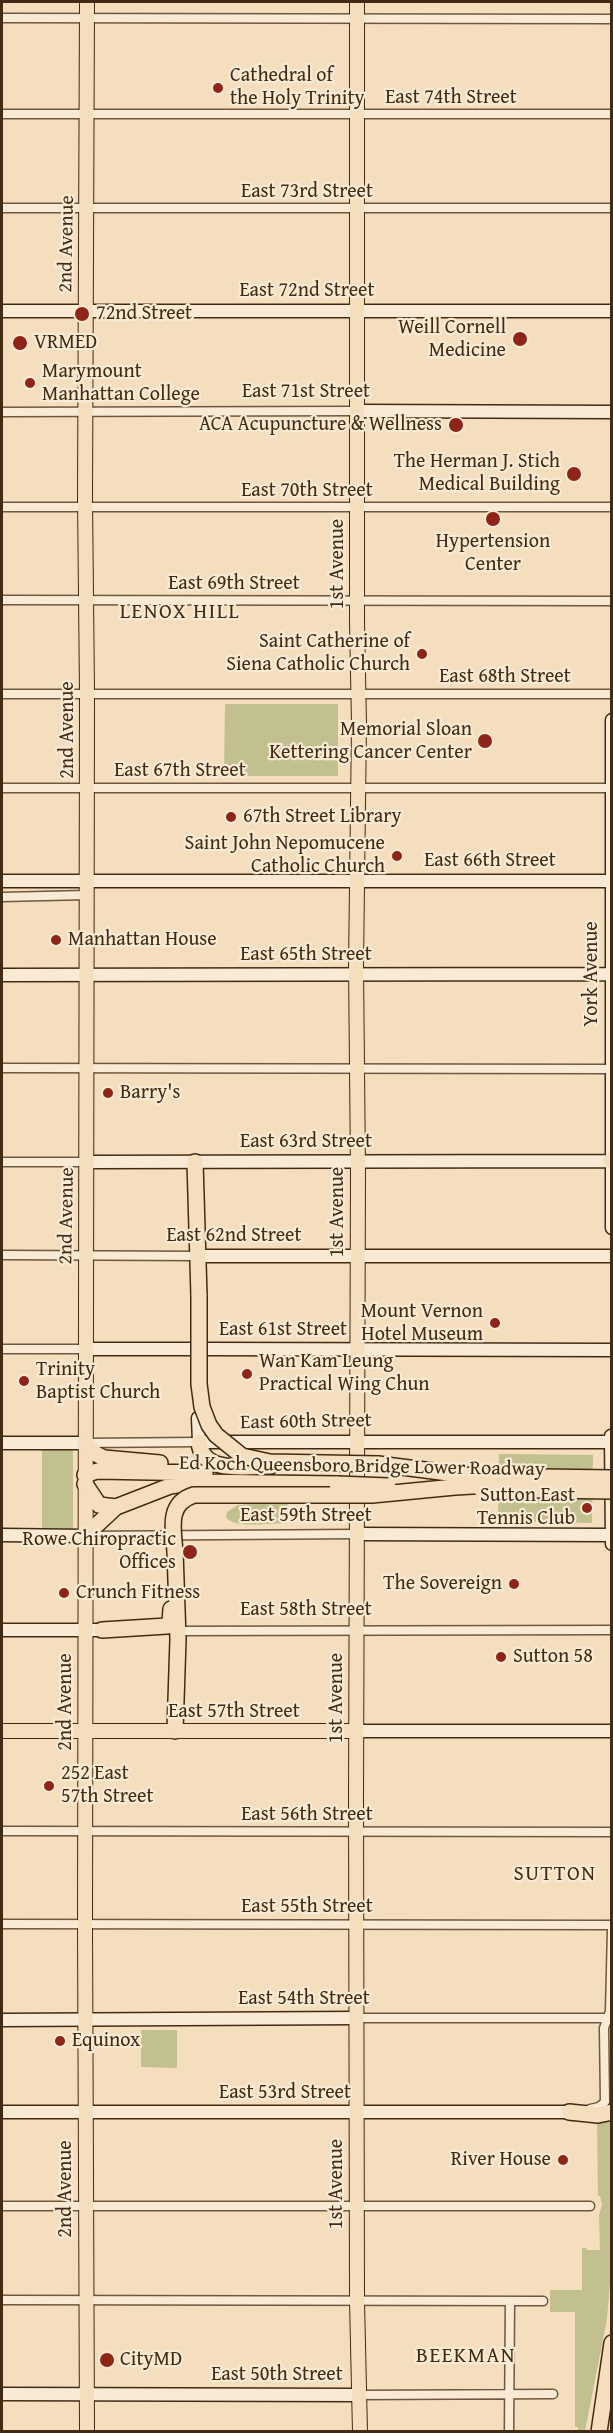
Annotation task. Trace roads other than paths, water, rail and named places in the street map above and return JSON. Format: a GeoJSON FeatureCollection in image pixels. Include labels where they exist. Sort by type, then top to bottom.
{"type":"FeatureCollection","features":[{"type":"Feature","properties":{"kind":"highway"},"geometry":{"type":"LineString","coordinates":[[195,1162],[199,1256],[199,1384],[202,1407],[216,1435],[242,1456],[270,1462],[378,1464],[466,1475],[612,1476]]}},
{"type":"Feature","properties":{"kind":"highway"},"geometry":{"type":"LineString","coordinates":[[199,1442],[204,1457],[218,1465],[337,1475]]}},
{"type":"Feature","properties":{"kind":"highway"},"geometry":{"type":"LineString","coordinates":[[85,1443],[96,1454],[104,1458],[155,1461],[191,1473]]}},
{"type":"Feature","properties":{"kind":"highway"},"geometry":{"type":"LineString","coordinates":[[116,1507],[106,1508],[99,1505],[85,1479],[98,1470],[337,1475],[436,1469],[612,1476]]}},
{"type":"Feature","properties":{"kind":"highway","name":"Ed Koch Queensboro Bridge Lower Roadway"},"geometry":{"type":"LineString","coordinates":[[116,1507],[170,1486],[189,1483],[337,1475],[483,1489],[612,1489]]}},
{"type":"Feature","properties":{"kind":"highway"},"geometry":{"type":"LineString","coordinates":[[175,1731],[178,1631],[173,1518],[175,1510],[184,1499],[197,1494],[372,1496],[483,1485],[612,1489]]}},
{"type":"Feature","properties":{"kind":"highway"},"geometry":{"type":"LineString","coordinates":[[85,1536],[116,1507]]}},
{"type":"Feature","properties":{"kind":"highway"},"geometry":{"type":"LineString","coordinates":[[94,1630],[168,1625],[176,1576]]}},
{"type":"Feature","properties":{"kind":"highway"},"geometry":{"type":"LineString","coordinates":[[569,2112],[598,2115],[612,2112]]}},
{"type":"Feature","properties":{"kind":"highway"},"geometry":{"type":"LineString","coordinates":[[589,2432],[600,2380],[611,2349]]}},
{"type":"Feature","properties":{"kind":"highway"},"geometry":{"type":"LineString","coordinates":[[599,2432],[611,2349]]}},
{"type":"Feature","properties":{"kind":"main road","name":"2nd Avenue"},"geometry":{"type":"LineString","coordinates":[[87,2],[85,1536],[94,1630],[85,1731],[87,2432]]}},
{"type":"Feature","properties":{"kind":"main road","name":"1st Avenue"},"geometry":{"type":"LineString","coordinates":[[357,2],[358,2428]]}},
{"type":"Feature","properties":{"kind":"main road","name":"East 72nd Street"},"geometry":{"type":"LineString","coordinates":[[2,311],[612,310]]}},
{"type":"Feature","properties":{"kind":"main road","name":"East 71st Street"},"geometry":{"type":"LineString","coordinates":[[357,411],[612,412]]}},
{"type":"Feature","properties":{"kind":"main road","name":"York Avenue"},"geometry":{"type":"LineString","coordinates":[[612,720],[612,1228]]}},
{"type":"Feature","properties":{"kind":"main road","name":"East 66th Street"},"geometry":{"type":"LineString","coordinates":[[2,881],[44,881],[87,888],[357,881],[611,881]]}},
{"type":"Feature","properties":{"kind":"main road","name":"East 65th Street"},"geometry":{"type":"LineString","coordinates":[[2,975],[611,975]]}},
{"type":"Feature","properties":{"kind":"main road","name":"East 63rd Street"},"geometry":{"type":"LineString","coordinates":[[87,1162],[611,1160]]}},
{"type":"Feature","properties":{"kind":"main road","name":"East 62nd Street"},"geometry":{"type":"LineString","coordinates":[[199,1256],[612,1256]]}},
{"type":"Feature","properties":{"kind":"main road","name":"East 61st Street"},"geometry":{"type":"LineString","coordinates":[[86,1349],[192,1349]]}},
{"type":"Feature","properties":{"kind":"main road","name":"East 61st Street"},"geometry":{"type":"LineString","coordinates":[[206,1349],[612,1350]]}},
{"type":"Feature","properties":{"kind":"main road"},"geometry":{"type":"LineString","coordinates":[[198,1418],[199,1442]]}},
{"type":"Feature","properties":{"kind":"main road"},"geometry":{"type":"LineString","coordinates":[[612,1434],[612,1544]]}},
{"type":"Feature","properties":{"kind":"main road","name":"East 60th Street"},"geometry":{"type":"LineString","coordinates":[[199,1442],[611,1442]]}},
{"type":"Feature","properties":{"kind":"main road","name":"East 60th Street"},"geometry":{"type":"LineString","coordinates":[[2,1443],[85,1443]]}},
{"type":"Feature","properties":{"kind":"main road","name":"East 59th Street"},"geometry":{"type":"LineString","coordinates":[[357,1534],[611,1535]]}},
{"type":"Feature","properties":{"kind":"main road","name":"East 59th Street"},"geometry":{"type":"LineString","coordinates":[[2,1535],[85,1536]]}},
{"type":"Feature","properties":{"kind":"main road","name":"East 58th Street"},"geometry":{"type":"LineString","coordinates":[[2,1629],[94,1630]]}},
{"type":"Feature","properties":{"kind":"main road","name":"East 57th Street"},"geometry":{"type":"LineString","coordinates":[[2,1731],[612,1731]]}},
{"type":"Feature","properties":{"kind":"main road","name":"East 54th Street"},"geometry":{"type":"LineString","coordinates":[[2,2020],[357,2018]]}},
{"type":"Feature","properties":{"kind":"main road","name":"East 53rd Street"},"geometry":{"type":"LineString","coordinates":[[2,2112],[569,2112]]}},
{"type":"Feature","properties":{"kind":"main road","name":"East 50th Street"},"geometry":{"type":"LineString","coordinates":[[2,2394],[358,2395]]}},
{"type":"Feature","properties":{"kind":"street"},"geometry":{"type":"LineString","coordinates":[[2,18],[612,19]]}},
{"type":"Feature","properties":{"kind":"street","name":"East 74th Street"},"geometry":{"type":"LineString","coordinates":[[2,114],[612,114]]}},
{"type":"Feature","properties":{"kind":"street","name":"East 73rd Street"},"geometry":{"type":"LineString","coordinates":[[2,208],[612,208]]}},
{"type":"Feature","properties":{"kind":"street","name":"East 71st Street"},"geometry":{"type":"LineString","coordinates":[[2,412],[357,411]]}},
{"type":"Feature","properties":{"kind":"street","name":"East 70th Street"},"geometry":{"type":"LineString","coordinates":[[2,507],[612,507]]}},
{"type":"Feature","properties":{"kind":"street","name":"East 69th Street"},"geometry":{"type":"LineString","coordinates":[[2,600],[612,601]]}},
{"type":"Feature","properties":{"kind":"street","name":"East 68th Street"},"geometry":{"type":"LineString","coordinates":[[2,694],[612,694]]}},
{"type":"Feature","properties":{"kind":"street","name":"East 67th Street"},"geometry":{"type":"LineString","coordinates":[[2,788],[611,788]]}},
{"type":"Feature","properties":{"kind":"street"},"geometry":{"type":"LineString","coordinates":[[44,881],[44,897]]}},
{"type":"Feature","properties":{"kind":"street","name":"East 66th Street"},"geometry":{"type":"LineString","coordinates":[[2,897],[44,897],[87,888]]}},
{"type":"Feature","properties":{"kind":"street"},"geometry":{"type":"LineString","coordinates":[[2,1068],[611,1069]]}},
{"type":"Feature","properties":{"kind":"street","name":"East 63rd Street"},"geometry":{"type":"LineString","coordinates":[[2,1162],[87,1162]]}},
{"type":"Feature","properties":{"kind":"street","name":"East 62nd Street"},"geometry":{"type":"LineString","coordinates":[[2,1255],[199,1256]]}},
{"type":"Feature","properties":{"kind":"street","name":"East 61st Street"},"geometry":{"type":"LineString","coordinates":[[2,1349],[86,1349]]}},
{"type":"Feature","properties":{"kind":"street","name":"East 60th Street"},"geometry":{"type":"LineString","coordinates":[[85,1443],[199,1442]]}},
{"type":"Feature","properties":{"kind":"street","name":"East 59th Street"},"geometry":{"type":"LineString","coordinates":[[85,1536],[357,1534]]}},
{"type":"Feature","properties":{"kind":"street","name":"East 58th Street"},"geometry":{"type":"LineString","coordinates":[[94,1630],[612,1630]]}},
{"type":"Feature","properties":{"kind":"street","name":"East 56th Street"},"geometry":{"type":"LineString","coordinates":[[2,1831],[612,1832]]}},
{"type":"Feature","properties":{"kind":"street","name":"East 55th Street"},"geometry":{"type":"LineString","coordinates":[[2,1924],[612,1925]]}},
{"type":"Feature","properties":{"kind":"street"},"geometry":{"type":"LineString","coordinates":[[569,2112],[599,2107],[604,2104],[604,2028],[610,2011],[612,1930]]}},
{"type":"Feature","properties":{"kind":"street","name":"East 54th Street"},"geometry":{"type":"LineString","coordinates":[[357,2018],[608,2018]]}},
{"type":"Feature","properties":{"kind":"street"},"geometry":{"type":"LineString","coordinates":[[2,2206],[590,2206]]}},
{"type":"Feature","properties":{"kind":"street"},"geometry":{"type":"LineString","coordinates":[[2,2300],[543,2301]]}},
{"type":"Feature","properties":{"kind":"street"},"geometry":{"type":"LineString","coordinates":[[509,2432],[510,2301]]}},
{"type":"Feature","properties":{"kind":"street","name":"East 50th Street"},"geometry":{"type":"LineString","coordinates":[[358,2395],[553,2394]]}},
{"type":"Feature","properties":{"kind":"place","name":"Cathedral of the Holy Trinity"},"geometry":{"type":"Point","coordinates":[218,88]}},
{"type":"Feature","properties":{"kind":"place","name":"72nd Street"},"geometry":{"type":"Point","coordinates":[82,314]}},
{"type":"Feature","properties":{"kind":"place","name":"Weill Cornell Medicine"},"geometry":{"type":"Point","coordinates":[520,339]}},
{"type":"Feature","properties":{"kind":"place","name":"VRMED"},"geometry":{"type":"Point","coordinates":[20,343]}},
{"type":"Feature","properties":{"kind":"place","name":"Marymount Manhattan College"},"geometry":{"type":"Point","coordinates":[30,383]}},
{"type":"Feature","properties":{"kind":"place","name":"ACA Acupuncture & Wellness"},"geometry":{"type":"Point","coordinates":[456,425]}},
{"type":"Feature","properties":{"kind":"place","name":"The Herman J. Stich Medical Building"},"geometry":{"type":"Point","coordinates":[574,474]}},
{"type":"Feature","properties":{"kind":"place","name":"Hypertension Center"},"geometry":{"type":"Point","coordinates":[493,519]}},
{"type":"Feature","properties":{"kind":"place","name":"Saint Catherine of Siena Catholic Church"},"geometry":{"type":"Point","coordinates":[422,654]}},
{"type":"Feature","properties":{"kind":"place","name":"Memorial Sloan Kettering Cancer Center"},"geometry":{"type":"Point","coordinates":[485,741]}},
{"type":"Feature","properties":{"kind":"place","name":"67th Street Library"},"geometry":{"type":"Point","coordinates":[231,817]}},
{"type":"Feature","properties":{"kind":"place","name":"Saint John Nepomucene Catholic Church"},"geometry":{"type":"Point","coordinates":[397,856]}},
{"type":"Feature","properties":{"kind":"place","name":"Manhattan House"},"geometry":{"type":"Point","coordinates":[56,940]}},
{"type":"Feature","properties":{"kind":"place","name":"Barry's"},"geometry":{"type":"Point","coordinates":[108,1093]}},
{"type":"Feature","properties":{"kind":"place","name":"Mount Vernon Hotel Museum"},"geometry":{"type":"Point","coordinates":[495,1323]}},
{"type":"Feature","properties":{"kind":"place","name":"Wan Kam Leung Practical Wing Chun"},"geometry":{"type":"Point","coordinates":[247,1374]}},
{"type":"Feature","properties":{"kind":"place","name":"Trinity Baptist Church"},"geometry":{"type":"Point","coordinates":[24,1381]}},
{"type":"Feature","properties":{"kind":"place","name":"Sutton East Tennis Club"},"geometry":{"type":"Point","coordinates":[587,1508]}},
{"type":"Feature","properties":{"kind":"place","name":"Rowe Chiropractic Offices"},"geometry":{"type":"Point","coordinates":[190,1552]}},
{"type":"Feature","properties":{"kind":"place","name":"The Sovereign"},"geometry":{"type":"Point","coordinates":[514,1584]}},
{"type":"Feature","properties":{"kind":"place","name":"Crunch Fitness"},"geometry":{"type":"Point","coordinates":[64,1593]}},
{"type":"Feature","properties":{"kind":"place","name":"Sutton 58"},"geometry":{"type":"Point","coordinates":[501,1657]}},
{"type":"Feature","properties":{"kind":"place","name":"252 East 57th Street"},"geometry":{"type":"Point","coordinates":[49,1786]}},
{"type":"Feature","properties":{"kind":"place","name":"Equinox"},"geometry":{"type":"Point","coordinates":[60,2041]}},
{"type":"Feature","properties":{"kind":"place","name":"River House"},"geometry":{"type":"Point","coordinates":[563,2160]}},
{"type":"Feature","properties":{"kind":"place","name":"CityMD"},"geometry":{"type":"Point","coordinates":[107,2360]}},
{"type":"Feature","properties":{"kind":"district","name":"LENOX HILL"},"geometry":{"type":"Point","coordinates":[180,613]}},
{"type":"Feature","properties":{"kind":"district","name":"SUTTON"},"geometry":{"type":"Point","coordinates":[555,1875]}},
{"type":"Feature","properties":{"kind":"district","name":"BEEKMAN"},"geometry":{"type":"Point","coordinates":[466,2357]}}]}
